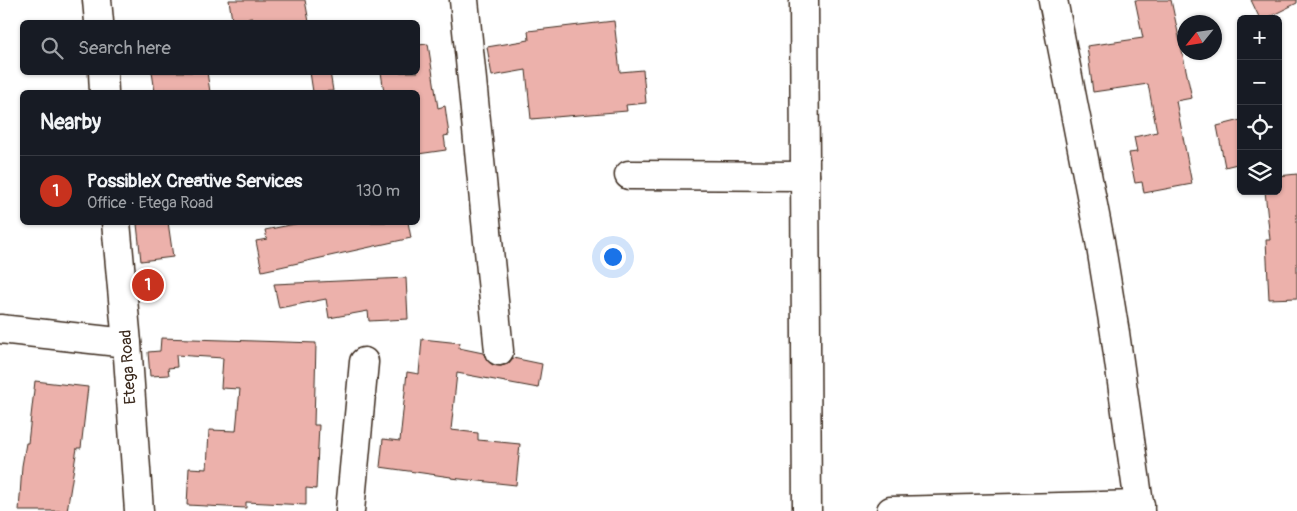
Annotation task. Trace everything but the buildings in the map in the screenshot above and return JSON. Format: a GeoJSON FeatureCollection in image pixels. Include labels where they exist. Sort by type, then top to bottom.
{"type":"FeatureCollection","features":[{"type":"Feature","properties":{"kind":"street"},"geometry":{"type":"LineString","coordinates":[[97,0],[98,20]]}},
{"type":"Feature","properties":{"kind":"street"},"geometry":{"type":"LineString","coordinates":[[464,0],[499,351]]}},
{"type":"Feature","properties":{"kind":"street"},"geometry":{"type":"LineString","coordinates":[[804,0],[807,511]]}},
{"type":"Feature","properties":{"kind":"street"},"geometry":{"type":"LineString","coordinates":[[891,511],[1140,508],[1100,241],[1053,0]]}},
{"type":"Feature","properties":{"kind":"street"},"geometry":{"type":"LineString","coordinates":[[103,75],[104,90]]}},
{"type":"Feature","properties":{"kind":"street"},"geometry":{"type":"LineString","coordinates":[[629,175],[805,176]]}},
{"type":"Feature","properties":{"kind":"street","name":"Etega Road"},"geometry":{"type":"LineString","coordinates":[[116,225],[127,344],[138,511]]}},
{"type":"Feature","properties":{"kind":"street"},"geometry":{"type":"LineString","coordinates":[[0,329],[127,344]]}},
{"type":"Feature","properties":{"kind":"street"},"geometry":{"type":"LineString","coordinates":[[350,511],[364,362]]}},
{"type":"Feature","properties":{"kind":"place","name":"PossibleX Creative Services"},"geometry":{"type":"Point","coordinates":[148,285]}}]}
